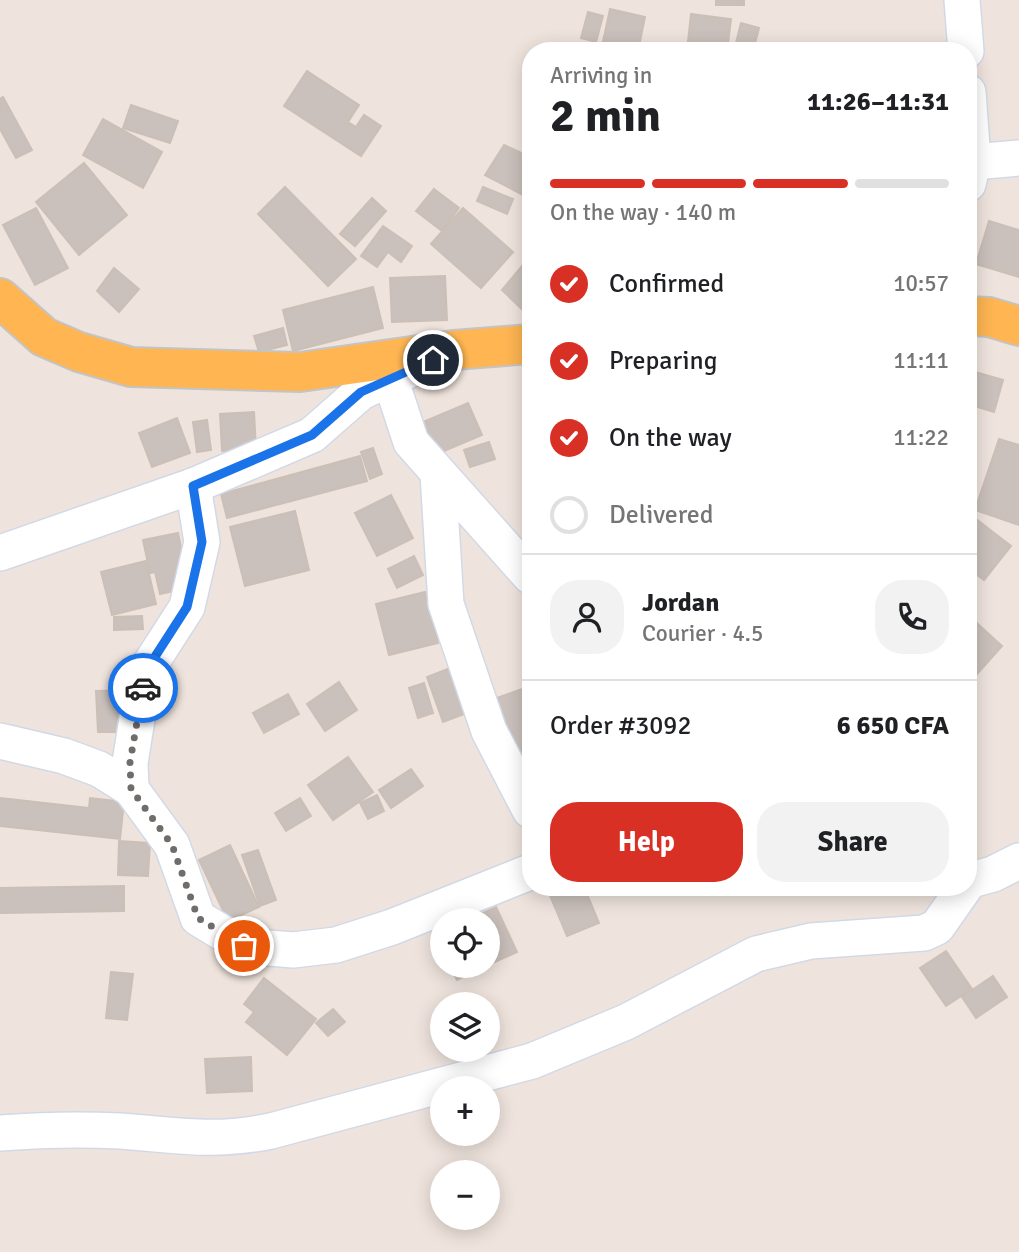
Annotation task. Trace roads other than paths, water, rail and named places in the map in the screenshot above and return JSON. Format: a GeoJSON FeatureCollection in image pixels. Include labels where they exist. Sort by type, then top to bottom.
{"type":"FeatureCollection","features":[{"type":"Feature","properties":{"kind":"main road"},"geometry":{"type":"LineString","coordinates":[[0,298],[44,337],[79,352],[131,367],[300,372],[454,350],[522,345]]}},
{"type":"Feature","properties":{"kind":"main road"},"geometry":{"type":"LineString","coordinates":[[977,316],[989,317],[1019,326]]}},
{"type":"Feature","properties":{"kind":"street"},"geometry":{"type":"LineString","coordinates":[[962,0],[965,42]]}},
{"type":"Feature","properties":{"kind":"street"},"geometry":{"type":"LineString","coordinates":[[977,171],[1019,158]]}},
{"type":"Feature","properties":{"kind":"street"},"geometry":{"type":"LineString","coordinates":[[0,553],[193,486],[312,435],[361,392],[454,350]]}},
{"type":"Feature","properties":{"kind":"street"},"geometry":{"type":"LineString","coordinates":[[390,378],[411,442],[522,567]]}},
{"type":"Feature","properties":{"kind":"street"},"geometry":{"type":"LineString","coordinates":[[438,474],[446,604],[489,731],[522,795]]}},
{"type":"Feature","properties":{"kind":"street"},"geometry":{"type":"LineString","coordinates":[[131,789],[130,762],[149,666],[187,607],[202,542],[193,486]]}},
{"type":"Feature","properties":{"kind":"street"},"geometry":{"type":"LineString","coordinates":[[0,741],[64,756],[99,769],[131,789],[172,845],[198,918],[244,946],[293,950],[336,945],[392,927],[522,875]]}},
{"type":"Feature","properties":{"kind":"street"},"geometry":{"type":"LineString","coordinates":[[977,879],[1019,861]]}},
{"type":"Feature","properties":{"kind":"street"},"geometry":{"type":"LineString","coordinates":[[0,1133],[37,1130],[119,1131],[195,1139],[232,1139],[283,1128],[532,1061],[626,1022],[756,954],[811,941],[925,933],[937,926],[958,896]]}}]}
